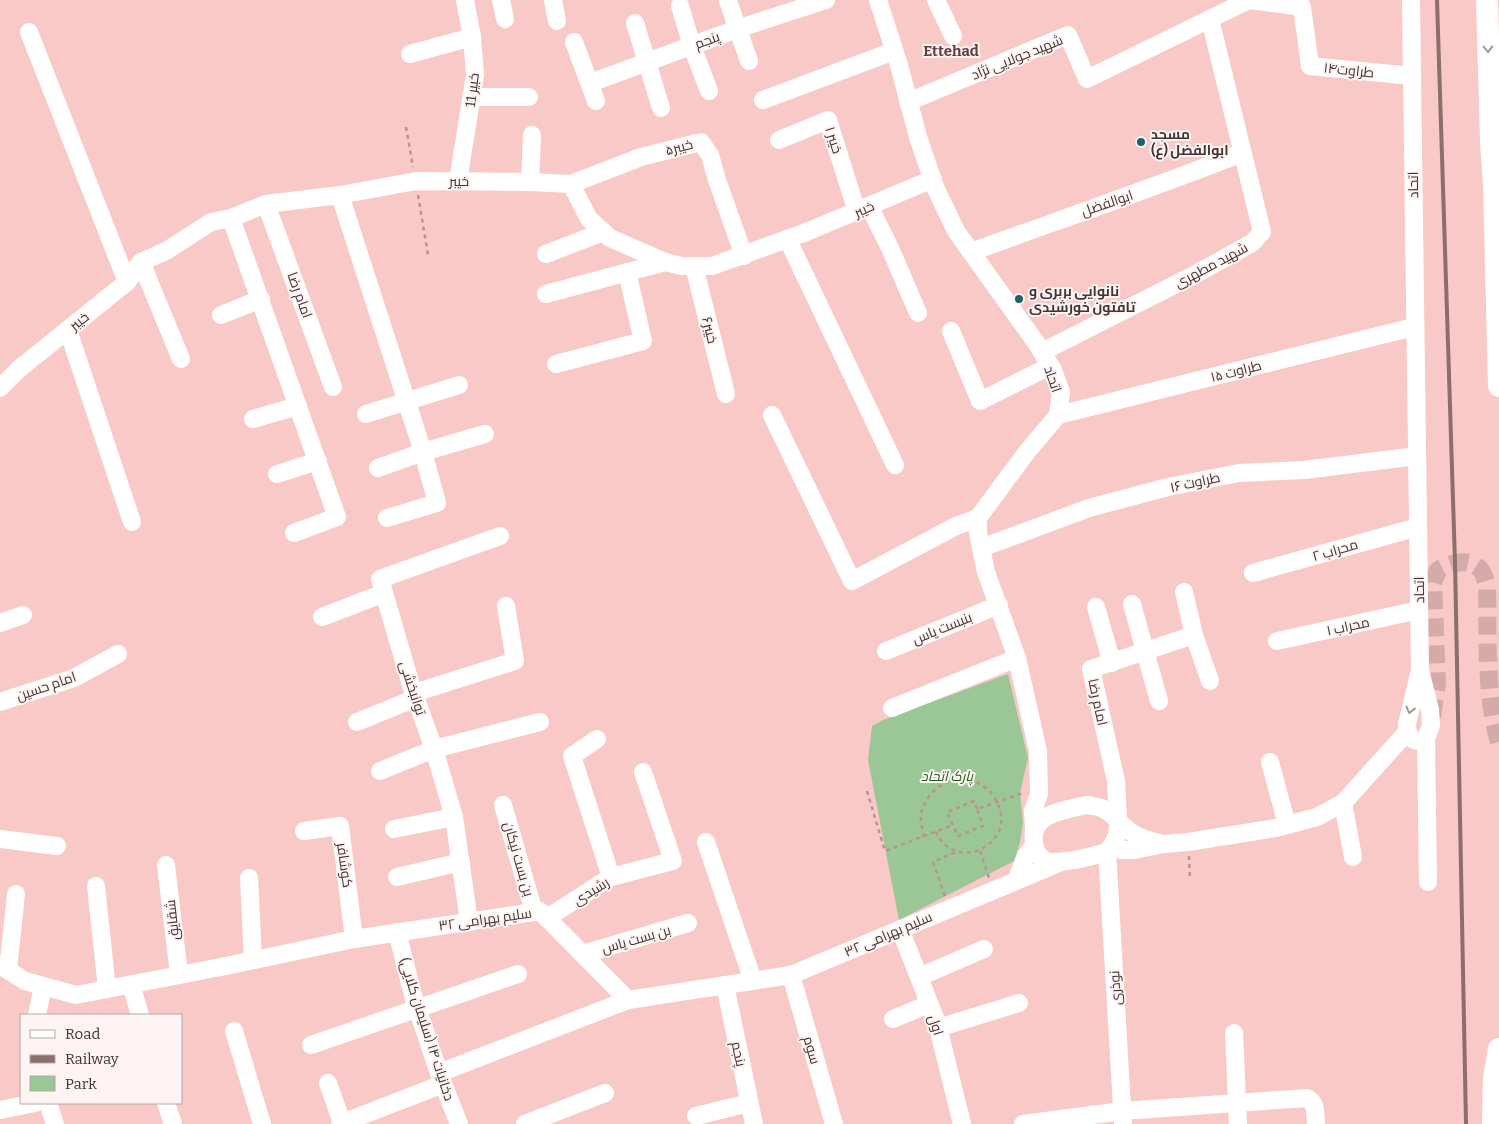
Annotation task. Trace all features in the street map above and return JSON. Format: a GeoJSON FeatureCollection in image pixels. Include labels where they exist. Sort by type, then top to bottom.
{"type":"FeatureCollection","features":[{"type":"Feature","properties":{"kind":"main road"},"geometry":{"type":"LineString","coordinates":[[1487,0],[1491,142],[1497,183],[1499,386]]}},
{"type":"Feature","properties":{"kind":"main road"},"geometry":{"type":"LineString","coordinates":[[1493,1124],[1494,1078],[1499,1049]]}},
{"type":"Feature","properties":{"kind":"street","name":"خبیر 11"},"geometry":{"type":"LineString","coordinates":[[458,181],[475,75],[472,37],[465,0]]}},
{"type":"Feature","properties":{"kind":"street"},"geometry":{"type":"LineString","coordinates":[[501,0],[505,19]]}},
{"type":"Feature","properties":{"kind":"street"},"geometry":{"type":"LineString","coordinates":[[553,0],[557,21]]}},
{"type":"Feature","properties":{"kind":"street","name":"پنجم"},"geometry":{"type":"LineString","coordinates":[[590,83],[738,29],[826,0]]}},
{"type":"Feature","properties":{"kind":"street","name":"اتحاد"},"geometry":{"type":"LineString","coordinates":[[878,0],[932,179],[956,230],[1046,359],[1061,392],[1058,415]]}},
{"type":"Feature","properties":{"kind":"street"},"geometry":{"type":"LineString","coordinates":[[936,0],[952,36]]}},
{"type":"Feature","properties":{"kind":"street","name":"طراوت۱۴"},"geometry":{"type":"LineString","coordinates":[[1210,19],[1224,5],[1249,0],[1281,2],[1302,7],[1310,66],[1412,76]]}},
{"type":"Feature","properties":{"kind":"street","name":"اتحاد"},"geometry":{"type":"LineString","coordinates":[[1411,0],[1420,670],[1430,710],[1431,725],[1426,739],[1428,882]]}},
{"type":"Feature","properties":{"kind":"street"},"geometry":{"type":"LineString","coordinates":[[728,1],[750,61]]}},
{"type":"Feature","properties":{"kind":"street"},"geometry":{"type":"LineString","coordinates":[[680,6],[692,46],[709,91]]}},
{"type":"Feature","properties":{"kind":"street","name":"شهید جولایی نژاد"},"geometry":{"type":"LineString","coordinates":[[908,102],[1068,35],[1087,79],[1210,19]]}},
{"type":"Feature","properties":{"kind":"street","name":"شهید مطهری"},"geometry":{"type":"LineString","coordinates":[[1046,359],[1252,243],[1262,232],[1210,19]]}},
{"type":"Feature","properties":{"kind":"street"},"geometry":{"type":"LineString","coordinates":[[634,23],[662,108]]}},
{"type":"Feature","properties":{"kind":"street"},"geometry":{"type":"LineString","coordinates":[[29,32],[127,282]]}},
{"type":"Feature","properties":{"kind":"street"},"geometry":{"type":"LineString","coordinates":[[410,54],[472,37]]}},
{"type":"Feature","properties":{"kind":"street"},"geometry":{"type":"LineString","coordinates":[[574,42],[596,101]]}},
{"type":"Feature","properties":{"kind":"street"},"geometry":{"type":"LineString","coordinates":[[762,100],[894,51]]}},
{"type":"Feature","properties":{"kind":"street"},"geometry":{"type":"LineString","coordinates":[[471,97],[529,97]]}},
{"type":"Feature","properties":{"kind":"street","name":"خیبر ۱"},"geometry":{"type":"LineString","coordinates":[[779,140],[828,120],[863,209]]}},
{"type":"Feature","properties":{"kind":"street"},"geometry":{"type":"LineString","coordinates":[[530,182],[532,135]]}},
{"type":"Feature","properties":{"kind":"street","name":"خیبر۵"},"geometry":{"type":"LineString","coordinates":[[571,184],[641,157],[701,142],[710,155],[744,256]]}},
{"type":"Feature","properties":{"kind":"street","name":"ابوالفضل"},"geometry":{"type":"LineString","coordinates":[[971,252],[1154,187],[1242,152]]}},
{"type":"Feature","properties":{"kind":"street","name":"خیبر"},"geometry":{"type":"LineString","coordinates":[[0,388],[19,369],[127,282],[141,262],[166,251],[211,222],[231,218],[266,204],[416,181],[571,184],[589,219],[610,238],[665,262],[682,266],[712,266],[788,240],[932,179]]}},
{"type":"Feature","properties":{"kind":"street"},"geometry":{"type":"LineString","coordinates":[[340,194],[423,452],[437,503],[387,518]]}},
{"type":"Feature","properties":{"kind":"street","name":"امام رضا"},"geometry":{"type":"LineString","coordinates":[[266,204],[333,387]]}},
{"type":"Feature","properties":{"kind":"street"},"geometry":{"type":"LineString","coordinates":[[863,209],[890,248],[918,313]]}},
{"type":"Feature","properties":{"kind":"street"},"geometry":{"type":"LineString","coordinates":[[231,218],[337,517],[294,533]]}},
{"type":"Feature","properties":{"kind":"street"},"geometry":{"type":"LineString","coordinates":[[546,254],[603,232]]}},
{"type":"Feature","properties":{"kind":"street"},"geometry":{"type":"LineString","coordinates":[[788,240],[895,465]]}},
{"type":"Feature","properties":{"kind":"street"},"geometry":{"type":"LineString","coordinates":[[141,262],[181,360]]}},
{"type":"Feature","properties":{"kind":"street"},"geometry":{"type":"LineString","coordinates":[[546,294],[665,262]]}},
{"type":"Feature","properties":{"kind":"street","name":"خیبر۶"},"geometry":{"type":"LineString","coordinates":[[694,266],[726,394]]}},
{"type":"Feature","properties":{"kind":"street"},"geometry":{"type":"LineString","coordinates":[[556,364],[643,341],[627,272]]}},
{"type":"Feature","properties":{"kind":"street"},"geometry":{"type":"LineString","coordinates":[[221,315],[260,299]]}},
{"type":"Feature","properties":{"kind":"street","name":"طراوت ۱۵"},"geometry":{"type":"LineString","coordinates":[[1058,415],[1414,327]]}},
{"type":"Feature","properties":{"kind":"street"},"geometry":{"type":"LineString","coordinates":[[68,330],[132,522]]}},
{"type":"Feature","properties":{"kind":"street"},"geometry":{"type":"LineString","coordinates":[[951,332],[980,400],[1046,359]]}},
{"type":"Feature","properties":{"kind":"street"},"geometry":{"type":"LineString","coordinates":[[366,414],[406,400],[459,386]]}},
{"type":"Feature","properties":{"kind":"street"},"geometry":{"type":"LineString","coordinates":[[253,419],[298,406]]}},
{"type":"Feature","properties":{"kind":"street"},"geometry":{"type":"LineString","coordinates":[[772,415],[852,581],[956,526],[978,518],[1026,453],[1058,415]]}},
{"type":"Feature","properties":{"kind":"street"},"geometry":{"type":"LineString","coordinates":[[378,468],[423,452],[485,434]]}},
{"type":"Feature","properties":{"kind":"street","name":"طراوت ۱۶"},"geometry":{"type":"LineString","coordinates":[[981,548],[1089,508],[1168,487],[1238,473],[1304,470],[1417,456]]}},
{"type":"Feature","properties":{"kind":"street"},"geometry":{"type":"LineString","coordinates":[[277,474],[318,461]]}},
{"type":"Feature","properties":{"kind":"street"},"geometry":{"type":"LineString","coordinates":[[978,518],[978,533],[986,572],[1017,658],[1038,751],[1038,790],[1033,811],[1034,838],[1042,859],[1048,862],[1059,863],[1109,849],[1134,850],[1276,828],[1317,817],[1343,803],[1407,732],[1410,738],[1415,740],[1421,741],[1426,739]]}},
{"type":"Feature","properties":{"kind":"street","name":"محراب ۲"},"geometry":{"type":"LineString","coordinates":[[1253,573],[1418,526]]}},
{"type":"Feature","properties":{"kind":"street"},"geometry":{"type":"LineString","coordinates":[[322,617],[384,593],[380,579],[500,536]]}},
{"type":"Feature","properties":{"kind":"street"},"geometry":{"type":"LineString","coordinates":[[1184,592],[1194,635],[1210,681]]}},
{"type":"Feature","properties":{"kind":"street","name":"توانبخشی"},"geometry":{"type":"LineString","coordinates":[[384,593],[454,817],[470,922]]}},
{"type":"Feature","properties":{"kind":"street"},"geometry":{"type":"LineString","coordinates":[[1132,604],[1159,702]]}},
{"type":"Feature","properties":{"kind":"street","name":"بنبست یاس"},"geometry":{"type":"LineString","coordinates":[[886,650],[999,605]]}},
{"type":"Feature","properties":{"kind":"street"},"geometry":{"type":"LineString","coordinates":[[358,722],[415,696],[515,660],[506,606]]}},
{"type":"Feature","properties":{"kind":"street"},"geometry":{"type":"LineString","coordinates":[[1096,607],[1112,663]]}},
{"type":"Feature","properties":{"kind":"street","name":"محراب ۱"},"geometry":{"type":"LineString","coordinates":[[1277,641],[1419,610]]}},
{"type":"Feature","properties":{"kind":"street"},"geometry":{"type":"LineString","coordinates":[[0,624],[23,615]]}},
{"type":"Feature","properties":{"kind":"street","name":"امام رضا"},"geometry":{"type":"LineString","coordinates":[[1118,821],[1116,781],[1091,670],[1194,635]]}},
{"type":"Feature","properties":{"kind":"street","name":"امام حسین"},"geometry":{"type":"LineString","coordinates":[[0,702],[74,678],[118,654]]}},
{"type":"Feature","properties":{"kind":"street"},"geometry":{"type":"LineString","coordinates":[[892,708],[1017,658]]}},
{"type":"Feature","properties":{"kind":"street","name":"اتحاد"},"geometry":{"type":"LineString","coordinates":[[1407,732],[1407,724],[1420,670]]}},
{"type":"Feature","properties":{"kind":"street"},"geometry":{"type":"LineString","coordinates":[[380,771],[434,749],[540,722]]}},
{"type":"Feature","properties":{"kind":"street"},"geometry":{"type":"LineString","coordinates":[[597,739],[572,756],[611,877]]}},
{"type":"Feature","properties":{"kind":"street"},"geometry":{"type":"LineString","coordinates":[[1270,762],[1287,825]]}},
{"type":"Feature","properties":{"kind":"street","name":"رشیدی"},"geometry":{"type":"LineString","coordinates":[[541,915],[611,877],[673,861],[643,772]]}},
{"type":"Feature","properties":{"kind":"street"},"geometry":{"type":"LineString","coordinates":[[1095,806],[1110,793],[1116,781]]}},
{"type":"Feature","properties":{"kind":"street"},"geometry":{"type":"LineString","coordinates":[[1038,790],[1048,816]]}},
{"type":"Feature","properties":{"kind":"street"},"geometry":{"type":"LineString","coordinates":[[1343,803],[1353,857]]}},
{"type":"Feature","properties":{"kind":"street","name":"بن بست نیکان"},"geometry":{"type":"LineString","coordinates":[[503,805],[541,915]]}},
{"type":"Feature","properties":{"kind":"street"},"geometry":{"type":"LineString","coordinates":[[1016,881],[1038,824],[1048,816],[1087,805],[1101,807],[1110,812],[1132,834],[1144,840],[1164,844]]}},
{"type":"Feature","properties":{"kind":"street"},"geometry":{"type":"LineString","coordinates":[[394,829],[454,817]]}},
{"type":"Feature","properties":{"kind":"street"},"geometry":{"type":"LineString","coordinates":[[1109,849],[1118,833],[1118,821]]}},
{"type":"Feature","properties":{"kind":"street","name":"کوشافر"},"geometry":{"type":"LineString","coordinates":[[304,832],[340,826],[354,939]]}},
{"type":"Feature","properties":{"kind":"street"},"geometry":{"type":"LineString","coordinates":[[0,838],[57,846]]}},
{"type":"Feature","properties":{"kind":"street"},"geometry":{"type":"LineString","coordinates":[[706,842],[753,981]]}},
{"type":"Feature","properties":{"kind":"street","name":"نوذری"},"geometry":{"type":"LineString","coordinates":[[1109,849],[1123,1118]]}},
{"type":"Feature","properties":{"kind":"street"},"geometry":{"type":"LineString","coordinates":[[398,877],[460,862]]}},
{"type":"Feature","properties":{"kind":"street","name":"سلیم بهرامی ۳۲"},"geometry":{"type":"LineString","coordinates":[[4,967],[25,982],[76,995],[354,939],[470,922],[541,915],[628,1000],[791,975],[1059,863]]}},
{"type":"Feature","properties":{"kind":"street","name":"شقایق"},"geometry":{"type":"LineString","coordinates":[[166,865],[179,975]]}},
{"type":"Feature","properties":{"kind":"street"},"geometry":{"type":"LineString","coordinates":[[249,878],[253,960]]}},
{"type":"Feature","properties":{"kind":"street"},"geometry":{"type":"LineString","coordinates":[[96,886],[107,989]]}},
{"type":"Feature","properties":{"kind":"street"},"geometry":{"type":"LineString","coordinates":[[4,967],[16,894]]}},
{"type":"Feature","properties":{"kind":"street","name":"بن بست یاس"},"geometry":{"type":"LineString","coordinates":[[583,954],[688,924]]}},
{"type":"Feature","properties":{"kind":"street","name":"اول"},"geometry":{"type":"LineString","coordinates":[[900,929],[938,1028],[962,1124]]}},
{"type":"Feature","properties":{"kind":"street","name":"دخانیات ۱۴ (سلیمان کلایی)"},"geometry":{"type":"LineString","coordinates":[[397,932],[417,1007],[441,1079],[459,1124]]}},
{"type":"Feature","properties":{"kind":"street"},"geometry":{"type":"LineString","coordinates":[[919,977],[984,949]]}},
{"type":"Feature","properties":{"kind":"street"},"geometry":{"type":"LineString","coordinates":[[311,1045],[417,1007],[518,974]]}},
{"type":"Feature","properties":{"kind":"street","name":"سوم"},"geometry":{"type":"LineString","coordinates":[[791,975],[834,1124]]}},
{"type":"Feature","properties":{"kind":"street"},"geometry":{"type":"LineString","coordinates":[[132,984],[140,1014]]}},
{"type":"Feature","properties":{"kind":"street","name":"پنجم"},"geometry":{"type":"LineString","coordinates":[[725,985],[754,1124]]}},
{"type":"Feature","properties":{"kind":"street"},"geometry":{"type":"LineString","coordinates":[[37,1014],[43,986]]}},
{"type":"Feature","properties":{"kind":"street"},"geometry":{"type":"LineString","coordinates":[[328,1083],[341,1124],[441,1079],[628,1000]]}},
{"type":"Feature","properties":{"kind":"street"},"geometry":{"type":"LineString","coordinates":[[938,1028],[1019,1003]]}},
{"type":"Feature","properties":{"kind":"street"},"geometry":{"type":"LineString","coordinates":[[893,1019],[929,1004]]}},
{"type":"Feature","properties":{"kind":"street"},"geometry":{"type":"LineString","coordinates":[[234,1031],[262,1124]]}},
{"type":"Feature","properties":{"kind":"street"},"geometry":{"type":"LineString","coordinates":[[1234,1033],[1238,1124]]}},
{"type":"Feature","properties":{"kind":"street"},"geometry":{"type":"LineString","coordinates":[[525,1124],[605,1093]]}},
{"type":"Feature","properties":{"kind":"street"},"geometry":{"type":"LineString","coordinates":[[1023,1124],[1123,1118],[1237,1103],[1308,1098],[1315,1105],[1316,1124]]}},
{"type":"Feature","properties":{"kind":"street"},"geometry":{"type":"LineString","coordinates":[[696,1116],[750,1103]]}},
{"type":"Feature","properties":{"kind":"street"},"geometry":{"type":"LineString","coordinates":[[0,1110],[30,1104]]}},
{"type":"Feature","properties":{"kind":"street"},"geometry":{"type":"LineString","coordinates":[[48,1104],[55,1124]]}},
{"type":"Feature","properties":{"kind":"street"},"geometry":{"type":"LineString","coordinates":[[166,1104],[173,1124]]}},
{"type":"Feature","properties":{"kind":"path"},"geometry":{"type":"LineString","coordinates":[[924,836],[920,816],[928,796],[944,782],[965,779],[985,786],[998,802],[1002,816],[1000,830],[992,843],[980,851],[956,852],[944,844],[936,832]]}},
{"type":"Feature","properties":{"kind":"path"},"geometry":{"type":"LineString","coordinates":[[977,809],[1038,790]]}},
{"type":"Feature","properties":{"kind":"path"},"geometry":{"type":"LineString","coordinates":[[867,791],[885,851],[953,825]]}},
{"type":"Feature","properties":{"kind":"path"},"geometry":{"type":"LineString","coordinates":[[974,801],[977,809],[983,826],[958,836],[947,812],[974,801]]}},
{"type":"Feature","properties":{"kind":"path"},"geometry":{"type":"LineString","coordinates":[[1188,842],[1190,880]]}},
{"type":"Feature","properties":{"kind":"path"},"geometry":{"type":"LineString","coordinates":[[980,851],[993,890]]}},
{"type":"Feature","properties":{"kind":"path"},"geometry":{"type":"LineString","coordinates":[[949,909],[934,862],[956,852]]}},
{"type":"Feature","properties":{"kind":"green space","name":"پارک اتحاد"},"geometry":{"type":"Polygon","coordinates":[[[1008,674],[1028,758],[1020,793],[1023,823],[1014,861],[899,920],[868,760],[872,726],[883,720],[1008,674]]]}},
{"type":"Feature","properties":{"kind":"tunnel"},"geometry":{"type":"LineString","coordinates":[[1432,717],[1437,683],[1433,582],[1438,570],[1454,563],[1470,563],[1481,571],[1487,585],[1489,685],[1499,742]]}},
{"type":"Feature","properties":{"kind":"railway"},"geometry":{"type":"LineString","coordinates":[[1437,0],[1455,562],[1466,1124]]}},
{"type":"Feature","properties":{"kind":"place","name":"مسجد ابوالفضل (ع)"},"geometry":{"type":"Point","coordinates":[1141,142]}},
{"type":"Feature","properties":{"kind":"place","name":"نانوایی بربری و تافتون خورشیدی"},"geometry":{"type":"Point","coordinates":[1019,299]}},
{"type":"Feature","properties":{"kind":"district","name":"Ettehad"},"geometry":{"type":"Point","coordinates":[951,51]}}]}
